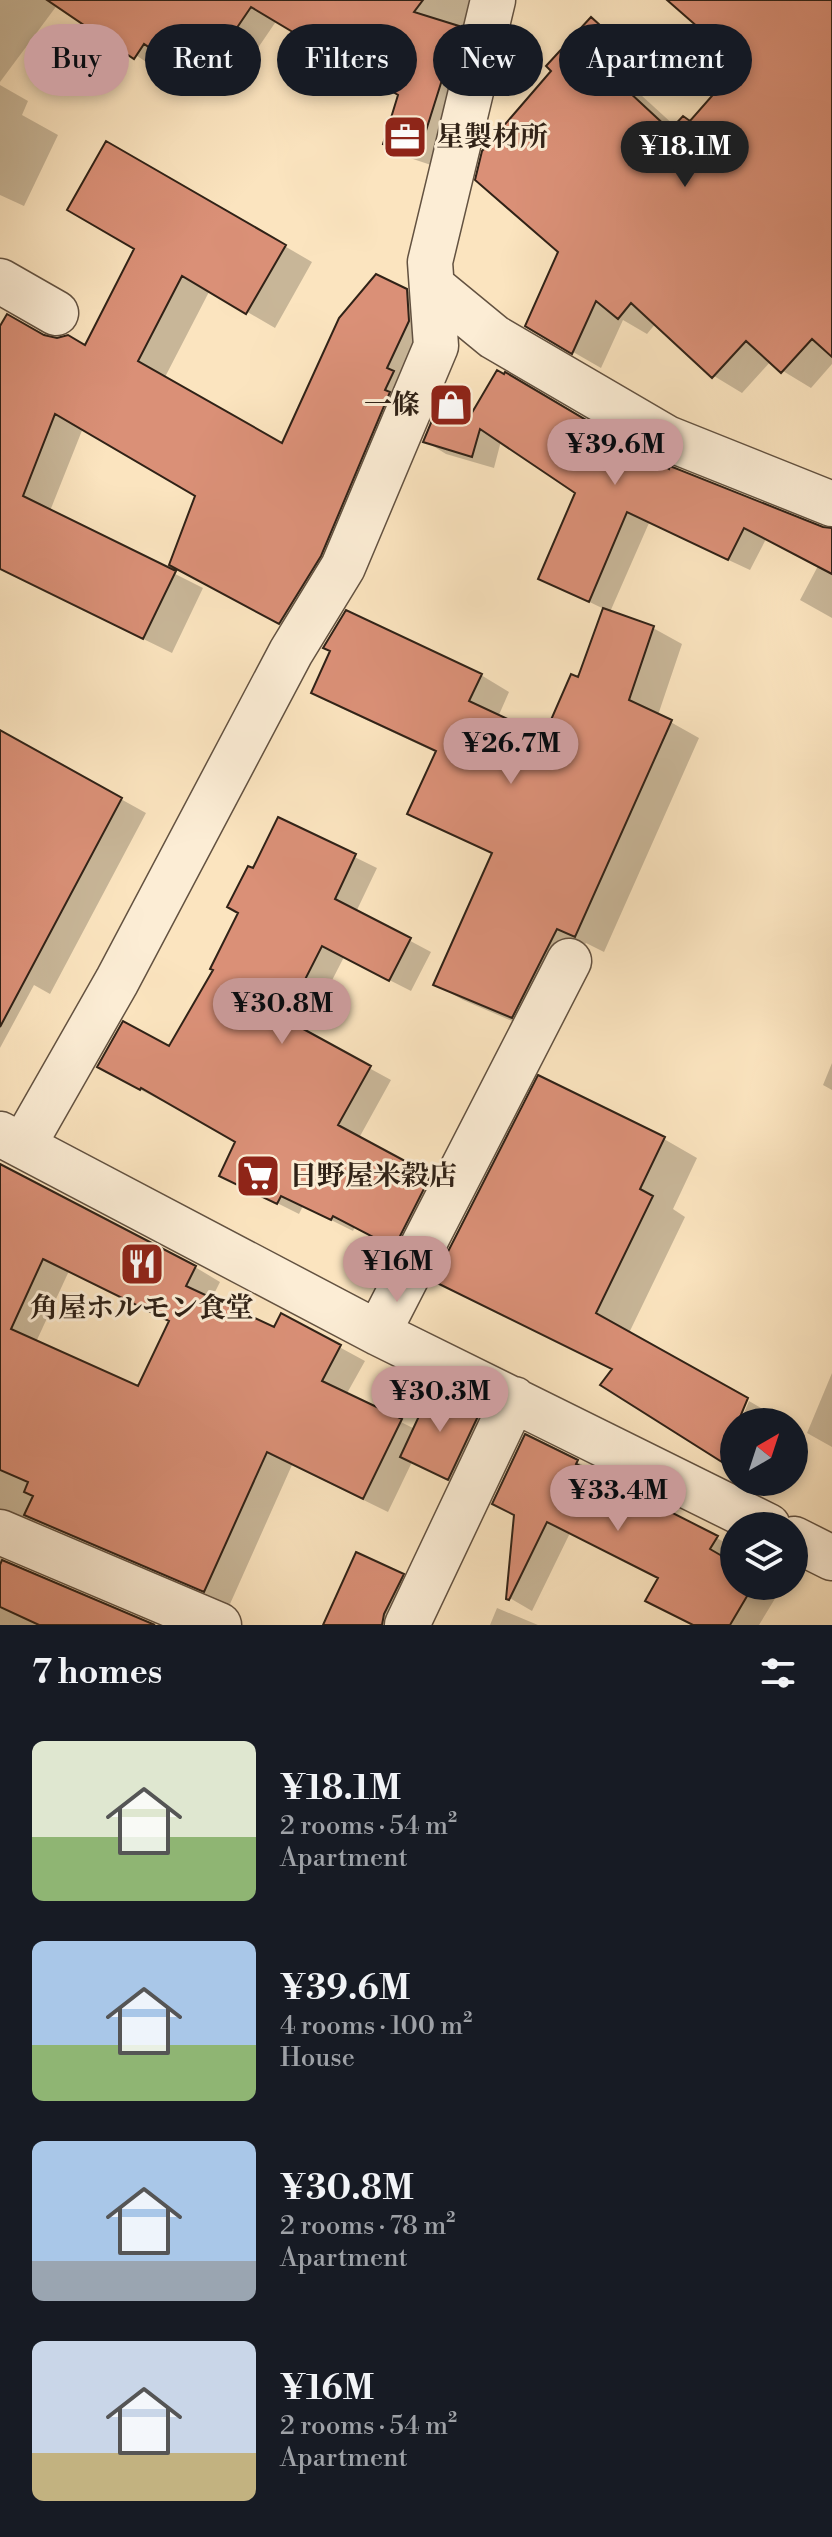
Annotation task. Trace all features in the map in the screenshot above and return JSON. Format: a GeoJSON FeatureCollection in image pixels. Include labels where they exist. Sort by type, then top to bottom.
{"type":"FeatureCollection","features":[{"type":"Feature","properties":{"kind":"street"},"geometry":{"type":"LineString","coordinates":[[493,0],[430,262],[436,346],[343,567],[291,652],[125,968],[12,1140],[378,1333],[740,1512]]}},
{"type":"Feature","properties":{"kind":"street"},"geometry":{"type":"LineString","coordinates":[[0,281],[56,313]]}},
{"type":"Feature","properties":{"kind":"street"},"geometry":{"type":"LineString","coordinates":[[432,286],[494,337],[667,438],[832,504]]}},
{"type":"Feature","properties":{"kind":"street"},"geometry":{"type":"LineString","coordinates":[[378,1333],[569,961]]}},
{"type":"Feature","properties":{"kind":"street"},"geometry":{"type":"LineString","coordinates":[[407,1625],[514,1399]]}},
{"type":"Feature","properties":{"kind":"street"},"geometry":{"type":"LineString","coordinates":[[0,1532],[219,1625]]}},
{"type":"Feature","properties":{"kind":"street"},"geometry":{"type":"LineString","coordinates":[[808,1546],[832,1558]]}},
{"type":"Feature","properties":{"kind":"building"},"geometry":{"type":"Polygon","coordinates":[[[47,0],[423,0],[414,12],[453,24],[433,24],[433,96],[437,96],[418,156],[383,144],[398,96],[417,96],[417,24],[279,24],[251,7],[239,24],[145,24],[145,45],[134,59],[129,56],[129,24],[82,24],[47,0]]]}},
{"type":"Feature","properties":{"kind":"building"},"geometry":{"type":"Polygon","coordinates":[[[667,0],[832,0],[832,357],[812,339],[781,373],[746,341],[712,378],[631,303],[618,319],[596,301],[572,354],[525,326],[558,252],[475,180],[482,151],[529,96],[543,96],[543,80],[551,71],[546,66],[559,52],[559,96],[633,96],[670,130],[683,116],[690,121],[712,96],[752,96],[752,24],[694,24],[667,0]]]}},
{"type":"Feature","properties":{"kind":"building"},"geometry":{"type":"Polygon","coordinates":[[[591,17],[599,24],[585,24],[591,17]]]}},
{"type":"Feature","properties":{"kind":"building"},"geometry":{"type":"Polygon","coordinates":[[[106,141],[286,245],[246,314],[182,276],[138,361],[282,443],[339,318],[376,274],[407,289],[409,321],[387,368],[394,371],[385,390],[390,392],[321,556],[279,624],[169,565],[195,496],[55,414],[23,496],[176,571],[143,639],[0,569],[0,326],[7,314],[44,335],[57,338],[68,335],[85,345],[134,249],[67,210],[106,141]]]}},
{"type":"Feature","properties":{"kind":"building"},"geometry":{"type":"Polygon","coordinates":[[[497,370],[669,469],[670,466],[832,528],[832,574],[744,528],[728,560],[627,512],[589,602],[538,579],[575,493],[480,429],[472,457],[423,442],[438,406],[470,416],[497,370]]]}},
{"type":"Feature","properties":{"kind":"building"},"geometry":{"type":"Polygon","coordinates":[[[603,608],[654,626],[629,700],[672,720],[575,937],[557,929],[512,1018],[433,985],[492,853],[407,814],[436,751],[311,693],[330,651],[323,648],[346,610],[482,674],[469,701],[544,736],[571,674],[578,677],[603,608]]]}},
{"type":"Feature","properties":{"kind":"building"},"geometry":{"type":"Polygon","coordinates":[[[0,730],[122,798],[0,1027],[0,730]]]}},
{"type":"Feature","properties":{"kind":"building"},"geometry":{"type":"Polygon","coordinates":[[[278,817],[356,854],[335,899],[411,938],[389,981],[322,946],[285,1019],[371,1066],[338,1125],[431,1175],[394,1248],[333,1216],[331,1220],[281,1196],[277,1204],[219,1176],[235,1142],[141,1088],[97,1067],[123,1021],[169,1046],[213,970],[210,969],[238,913],[227,907],[248,866],[253,868],[278,817]]]}},
{"type":"Feature","properties":{"kind":"building"},"geometry":{"type":"Polygon","coordinates":[[[538,1075],[665,1137],[640,1189],[653,1196],[596,1313],[748,1398],[744,1408],[720,1408],[720,1461],[600,1385],[612,1369],[433,1281],[538,1075]]]}},
{"type":"Feature","properties":{"kind":"building"},"geometry":{"type":"Polygon","coordinates":[[[0,1164],[196,1266],[186,1286],[274,1327],[281,1313],[341,1345],[322,1381],[402,1419],[363,1499],[267,1452],[204,1592],[24,1515],[33,1496],[24,1492],[28,1482],[0,1470],[0,1164]],[[43,1259],[11,1329],[138,1386],[169,1321],[43,1259]]]}},
{"type":"Feature","properties":{"kind":"building"},"geometry":{"type":"Polygon","coordinates":[[[432,1388],[480,1412],[448,1480],[400,1457],[432,1388]]]}},
{"type":"Feature","properties":{"kind":"building"},"geometry":{"type":"Polygon","coordinates":[[[525,1434],[578,1460],[576,1464],[718,1536],[710,1549],[720,1555],[720,1600],[745,1600],[730,1625],[693,1625],[645,1601],[658,1578],[547,1522],[509,1600],[506,1599],[514,1515],[492,1504],[525,1434]]]}},
{"type":"Feature","properties":{"kind":"building"},"geometry":{"type":"Polygon","coordinates":[[[356,1552],[404,1574],[384,1614],[382,1625],[323,1625],[356,1552]]]}},
{"type":"Feature","properties":{"kind":"building"},"geometry":{"type":"Polygon","coordinates":[[[2,1560],[155,1625],[39,1625],[0,1607],[2,1560]]]}},
{"type":"Feature","properties":{"kind":"place","name":"星製材所"},"geometry":{"type":"Point","coordinates":[405,137]}},
{"type":"Feature","properties":{"kind":"place","name":"一條"},"geometry":{"type":"Point","coordinates":[451,405]}},
{"type":"Feature","properties":{"kind":"place","name":"日野屋米穀店"},"geometry":{"type":"Point","coordinates":[258,1176]}},
{"type":"Feature","properties":{"kind":"place","name":"角屋ホルモン食堂"},"geometry":{"type":"Point","coordinates":[142,1264]}}]}
